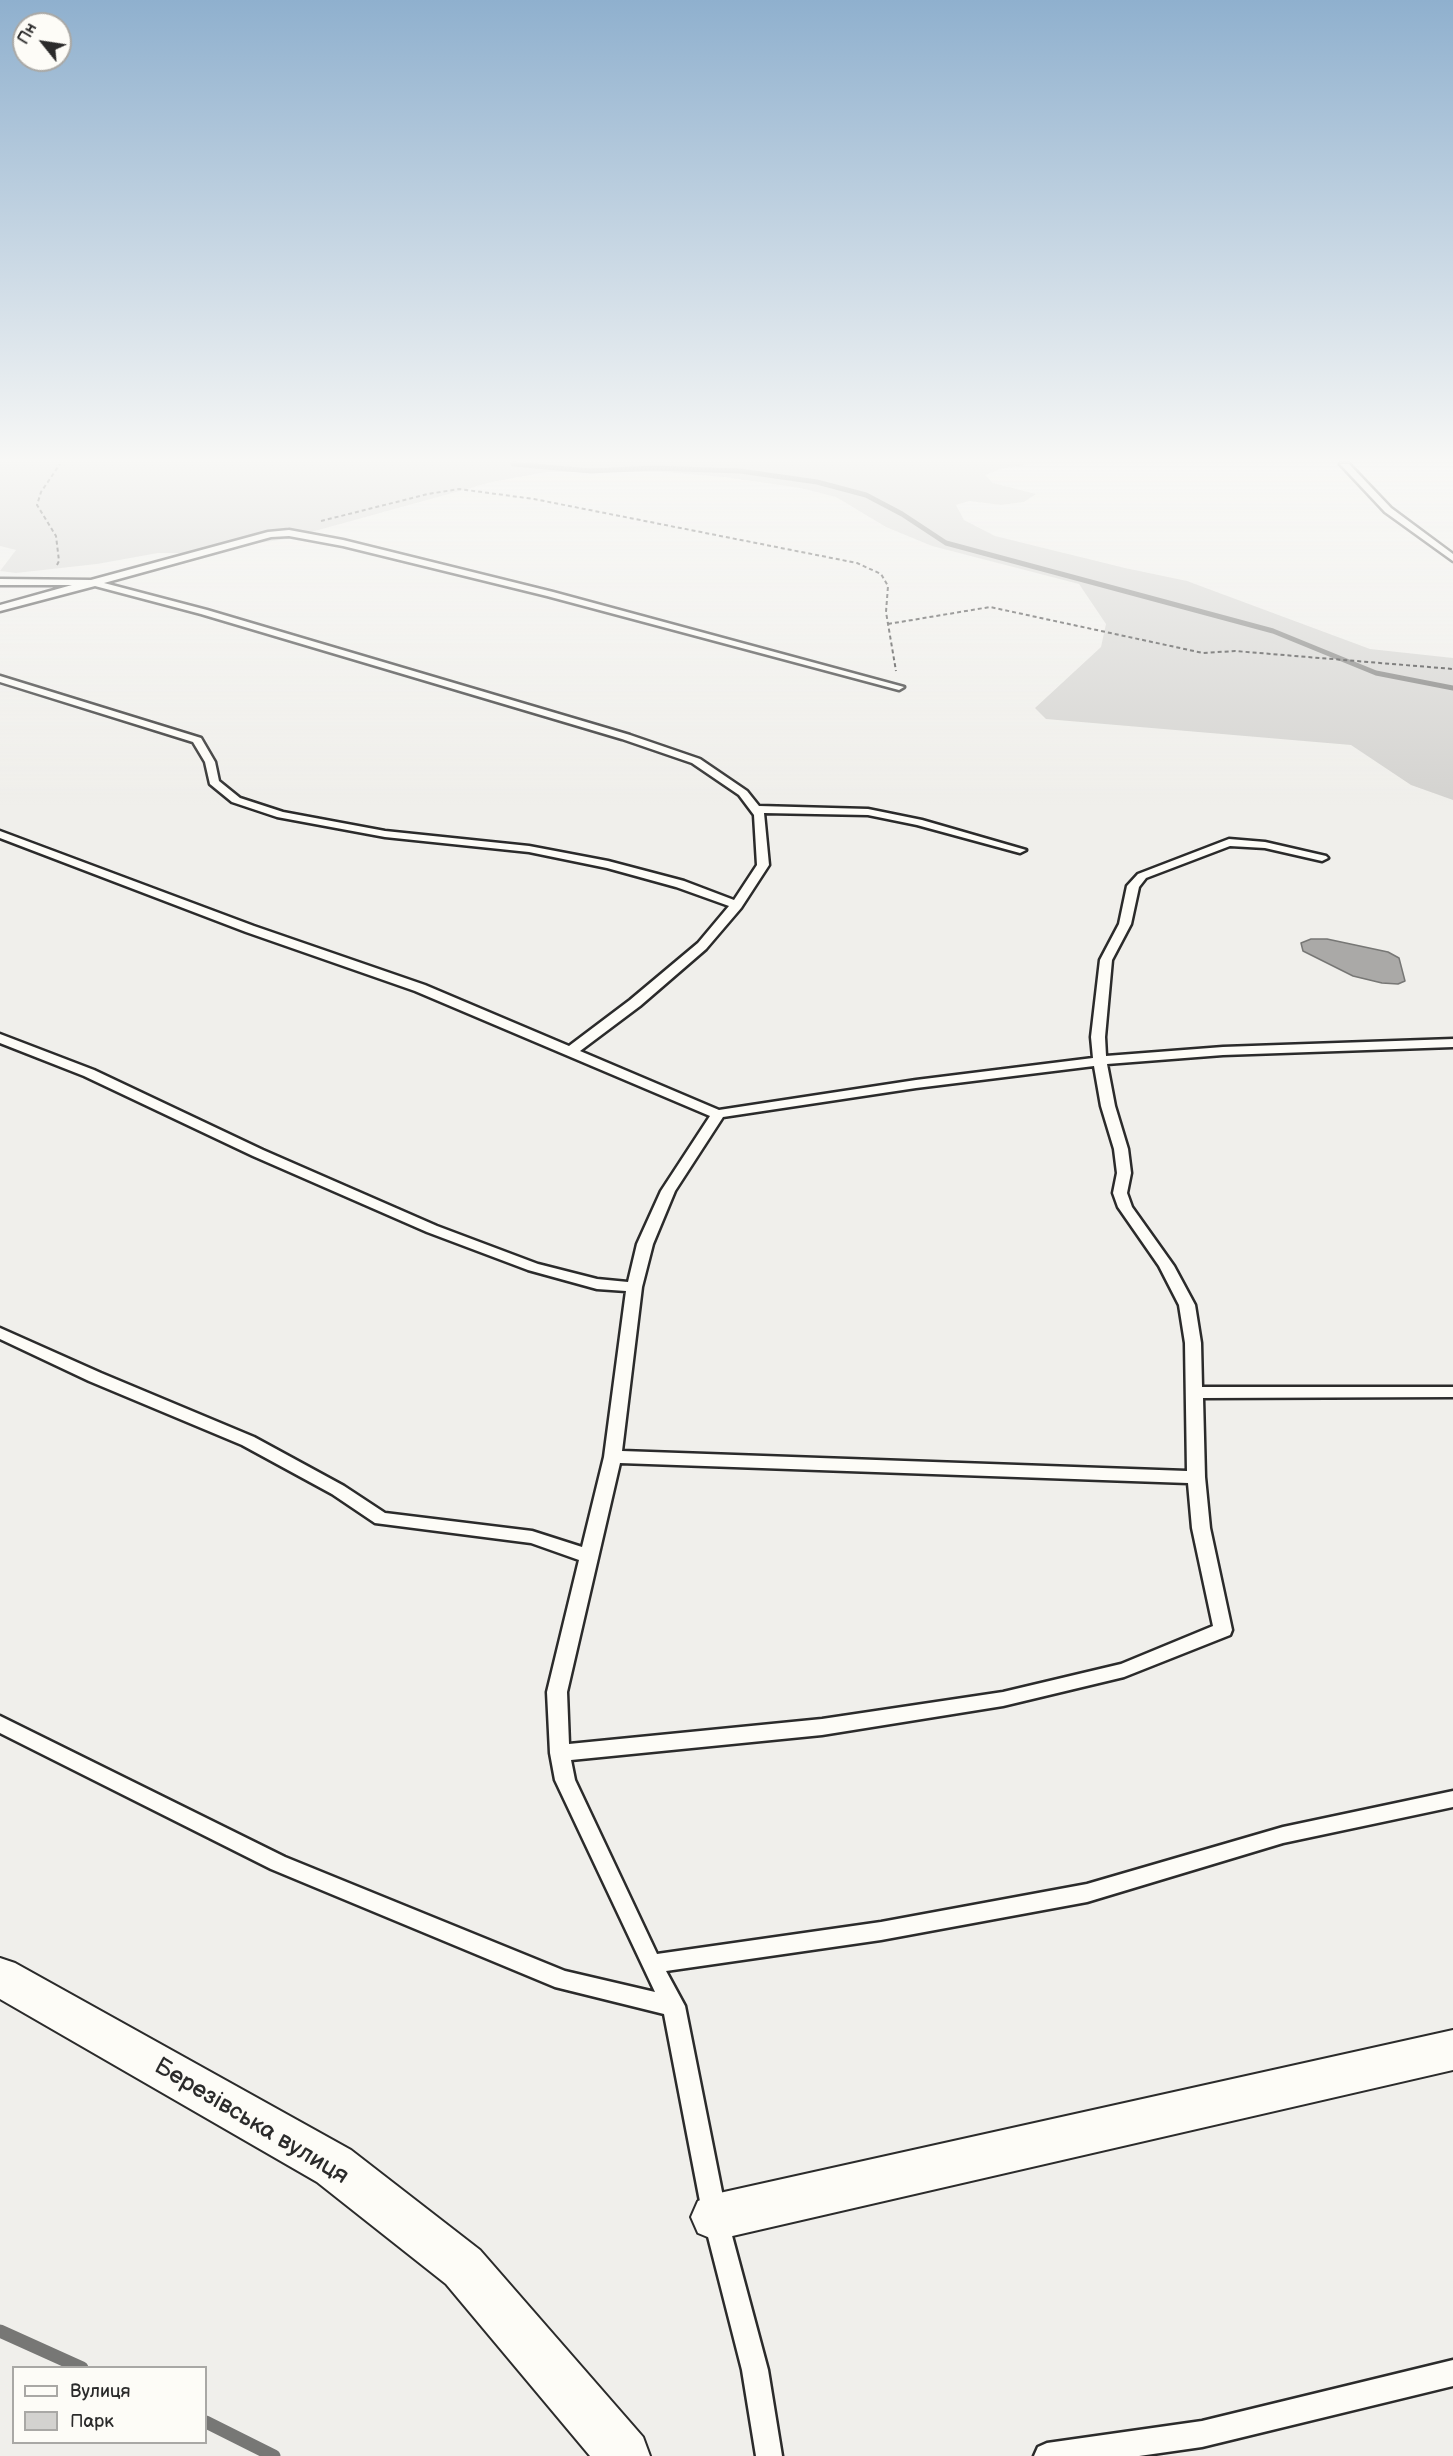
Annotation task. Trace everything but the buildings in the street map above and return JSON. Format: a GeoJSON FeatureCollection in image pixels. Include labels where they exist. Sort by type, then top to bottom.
{"type":"FeatureCollection","features":[{"type":"Feature","properties":{"kind":"street","name":"Березівська вулиця"},"geometry":{"type":"LineString","coordinates":[[0,1977],[334,2166],[463,2267],[624,2456]]}},
{"type":"Feature","properties":{"kind":"street"},"geometry":{"type":"LineString","coordinates":[[715,2217],[1453,2050]]}},
{"type":"Feature","properties":{"kind":"lane"},"geometry":{"type":"LineString","coordinates":[[0,608],[111,579]]}},
{"type":"Feature","properties":{"kind":"lane"},"geometry":{"type":"LineString","coordinates":[[487,579],[899,687]]}},
{"type":"Feature","properties":{"kind":"lane"},"geometry":{"type":"LineString","coordinates":[[0,582],[95,583],[204,612],[626,736],[696,761],[743,793],[760,815],[763,865],[737,905],[702,946],[635,1003],[570,1052]]}},
{"type":"Feature","properties":{"kind":"lane"},"geometry":{"type":"LineString","coordinates":[[0,679],[197,740],[210,762],[214,782],[236,800],[281,815],[385,834],[540,851],[608,865],[680,884],[737,905]]}},
{"type":"Feature","properties":{"kind":"lane"},"geometry":{"type":"LineString","coordinates":[[754,808],[868,812],[918,822],[1020,850]]}},
{"type":"Feature","properties":{"kind":"lane"},"geometry":{"type":"LineString","coordinates":[[0,834],[250,929],[420,988],[718,1114],[916,1084],[1100,1061],[1223,1051],[1453,1043]]}},
{"type":"Feature","properties":{"kind":"lane"},"geometry":{"type":"LineString","coordinates":[[560,1753],[822,1727],[1004,1699],[1124,1670],[1223,1630],[1201,1528],[1196,1477],[1193,1343],[1187,1305],[1166,1266],[1125,1207],[1120,1193],[1124,1173],[1121,1149],[1108,1106],[1098,1037],[1106,960],[1125,924],[1133,886],[1142,876],[1229,842],[1265,845],[1322,858]]}},
{"type":"Feature","properties":{"kind":"lane"},"geometry":{"type":"LineString","coordinates":[[0,1038],[89,1073],[258,1153],[432,1229],[533,1267],[597,1284],[634,1287]]}},
{"type":"Feature","properties":{"kind":"lane"},"geometry":{"type":"LineString","coordinates":[[718,1114],[668,1191],[645,1244],[634,1287],[613,1457],[591,1557],[556,1692],[560,1753],[565,1780],[651,1964],[674,2006],[715,2217],[754,2370],[770,2456]]}},
{"type":"Feature","properties":{"kind":"lane"},"geometry":{"type":"LineString","coordinates":[[0,1333],[95,1377],[248,1441],[338,1490],[381,1519],[531,1537],[591,1557]]}},
{"type":"Feature","properties":{"kind":"lane"},"geometry":{"type":"LineString","coordinates":[[1194,1393],[1453,1392]]}},
{"type":"Feature","properties":{"kind":"lane"},"geometry":{"type":"LineString","coordinates":[[613,1457],[1196,1477]]}},
{"type":"Feature","properties":{"kind":"lane"},"geometry":{"type":"LineString","coordinates":[[0,1724],[278,1863],[563,1980],[674,2006]]}},
{"type":"Feature","properties":{"kind":"lane"},"geometry":{"type":"LineString","coordinates":[[651,1964],[880,1931],[1087,1893],[1284,1835],[1453,1799]]}},
{"type":"Feature","properties":{"kind":"lane"},"geometry":{"type":"LineString","coordinates":[[1047,2456],[1202,2434],[1453,2373]]}},
{"type":"Feature","properties":{"kind":"path"},"geometry":{"type":"LineString","coordinates":[[884,579],[888,586],[888,624],[899,687]]}},
{"type":"Feature","properties":{"kind":"path"},"geometry":{"type":"LineString","coordinates":[[888,624],[990,607],[1203,652],[1235,651],[1453,669]]}},
{"type":"Feature","properties":{"kind":"green space"},"geometry":{"type":"Polygon","coordinates":[[[1058,579],[1176,579],[1370,649],[1453,658],[1453,800],[1411,785],[1351,745],[1046,719],[1035,708],[1101,647],[1106,624],[1079,584],[1058,579]]]}},
{"type":"Feature","properties":{"kind":"shaded area"},"geometry":{"type":"Polygon","coordinates":[[[1311,939],[1327,939],[1388,952],[1399,958],[1405,981],[1398,984],[1382,983],[1353,976],[1303,951],[1301,943],[1311,939]]]}},
{"type":"Feature","properties":{"kind":"waterway"},"geometry":{"type":"LineString","coordinates":[[1078,579],[1273,631],[1376,673],[1453,688]]}},
{"type":"Feature","properties":{"kind":"waterway"},"geometry":{"type":"LineString","coordinates":[[0,2331],[78,2366]]}},
{"type":"Feature","properties":{"kind":"waterway"},"geometry":{"type":"LineString","coordinates":[[207,2422],[274,2456]]}}]}
